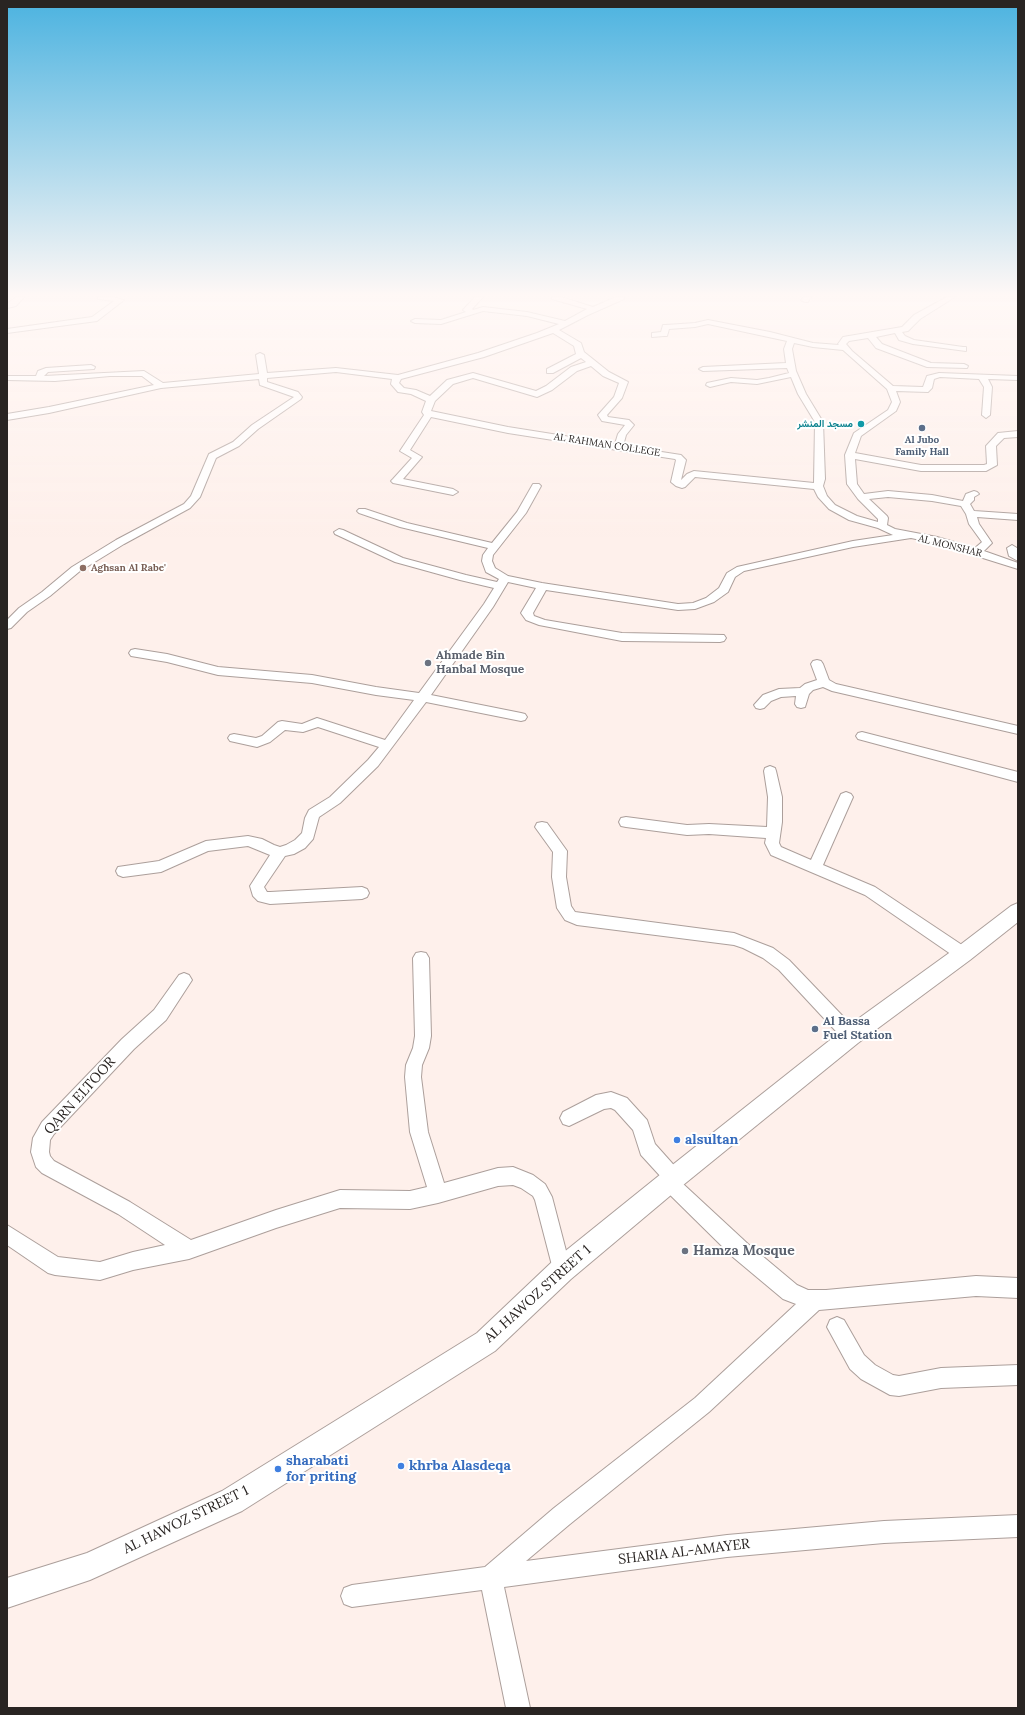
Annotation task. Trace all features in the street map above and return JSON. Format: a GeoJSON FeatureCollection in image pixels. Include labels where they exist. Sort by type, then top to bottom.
{"type":"FeatureCollection","features":[{"type":"Feature","properties":{"kind":"main road","name":"AL HAWOZ STREET 1"},"geometry":{"type":"LineString","coordinates":[[7,1593],[90,1566],[232,1501],[486,1342],[562,1270],[671,1180],[850,1036],[963,954],[1018,911]]}},
{"type":"Feature","properties":{"kind":"street"},"geometry":{"type":"LineString","coordinates":[[7,378],[39,379],[87,377]]}},
{"type":"Feature","properties":{"kind":"street"},"geometry":{"type":"LineString","coordinates":[[149,377],[161,386]]}},
{"type":"Feature","properties":{"kind":"street"},"geometry":{"type":"LineString","coordinates":[[7,417],[161,386],[252,377]]}},
{"type":"Feature","properties":{"kind":"street"},"geometry":{"type":"LineString","coordinates":[[7,626],[23,610],[46,594],[76,569],[120,542],[187,506],[195,497],[212,456],[236,444],[256,427],[298,398],[296,394],[263,383],[263,377]]}},
{"type":"Feature","properties":{"kind":"street"},"geometry":{"type":"LineString","coordinates":[[398,377],[394,384],[401,390],[413,392],[431,400]]}},
{"type":"Feature","properties":{"kind":"street"},"geometry":{"type":"LineString","coordinates":[[453,492],[396,481],[417,457],[405,451],[429,414],[426,412],[431,400],[450,382],[466,377]]}},
{"type":"Feature","properties":{"kind":"street"},"geometry":{"type":"LineString","coordinates":[[482,377],[532,394],[540,393],[563,377]]}},
{"type":"Feature","properties":{"kind":"street"},"geometry":{"type":"LineString","coordinates":[[613,377],[624,382],[618,398],[602,415],[606,420],[626,422],[630,424],[622,434],[618,448]]}},
{"type":"Feature","properties":{"kind":"street"},"geometry":{"type":"LineString","coordinates":[[710,385],[731,380],[757,382],[781,377]]}},
{"type":"Feature","properties":{"kind":"street"},"geometry":{"type":"LineString","coordinates":[[795,377],[802,394],[813,410],[818,422],[820,479],[818,486]]}},
{"type":"Feature","properties":{"kind":"street"},"geometry":{"type":"LineString","coordinates":[[878,377],[891,388],[896,402],[892,411],[857,435],[850,455],[852,484],[861,497],[883,518],[882,526]]}},
{"type":"Feature","properties":{"kind":"street"},"geometry":{"type":"LineString","coordinates":[[891,388],[925,390],[928,388],[930,378],[933,377]]}},
{"type":"Feature","properties":{"kind":"street"},"geometry":{"type":"LineString","coordinates":[[982,377],[988,387],[986,415]]}},
{"type":"Feature","properties":{"kind":"street"},"geometry":{"type":"LineString","coordinates":[[983,377],[1018,378]]}},
{"type":"Feature","properties":{"kind":"street","name":"AL RAHMAN COLLEGE"},"geometry":{"type":"LineString","coordinates":[[429,414],[508,430],[678,457],[681,460],[676,482],[682,485],[690,476],[694,474],[818,486]]}},
{"type":"Feature","properties":{"kind":"street"},"geometry":{"type":"LineString","coordinates":[[850,455],[921,468],[986,468],[992,465],[991,446],[1001,435],[1018,434]]}},
{"type":"Feature","properties":{"kind":"street"},"geometry":{"type":"LineString","coordinates":[[503,582],[490,570],[488,555],[520,513],[536,486]]}},
{"type":"Feature","properties":{"kind":"street","name":"AL MONSHAR"},"geometry":{"type":"LineString","coordinates":[[818,486],[823,497],[832,507],[853,518],[882,526],[892,532],[937,540],[1018,566]]}},
{"type":"Feature","properties":{"kind":"street"},"geometry":{"type":"LineString","coordinates":[[965,504],[969,500],[969,496],[974,494]]}},
{"type":"Feature","properties":{"kind":"street"},"geometry":{"type":"LineString","coordinates":[[861,497],[895,495],[932,498],[965,504],[971,514],[974,524],[987,543],[977,552]]}},
{"type":"Feature","properties":{"kind":"street"},"geometry":{"type":"LineString","coordinates":[[362,511],[404,525],[494,546]]}},
{"type":"Feature","properties":{"kind":"street"},"geometry":{"type":"LineString","coordinates":[[971,514],[1018,517]]}},
{"type":"Feature","properties":{"kind":"street"},"geometry":{"type":"LineString","coordinates":[[339,532],[399,560],[464,578],[542,586],[678,607],[690,607],[703,604],[716,597],[724,590],[731,575],[741,569],[853,544],[909,536]]}},
{"type":"Feature","properties":{"kind":"street"},"geometry":{"type":"LineString","coordinates":[[1012,548],[1014,556],[1018,558]]}},
{"type":"Feature","properties":{"kind":"street"},"geometry":{"type":"LineString","coordinates":[[123,870],[161,866],[206,846],[253,842],[271,850],[280,852],[295,847],[305,840],[310,831],[314,814],[335,800],[373,763],[388,745],[503,582]]}},
{"type":"Feature","properties":{"kind":"street"},"geometry":{"type":"LineString","coordinates":[[542,586],[527,613],[530,618],[542,623],[622,637],[720,638]]}},
{"type":"Feature","properties":{"kind":"street"},"geometry":{"type":"LineString","coordinates":[[135,653],[167,658],[218,671],[312,679],[376,691],[422,697],[521,717]]}},
{"type":"Feature","properties":{"kind":"street"},"geometry":{"type":"LineString","coordinates":[[817,664],[824,682],[832,687],[1018,730]]}},
{"type":"Feature","properties":{"kind":"street"},"geometry":{"type":"LineString","coordinates":[[760,705],[767,698],[779,693],[803,692],[809,687],[824,682]]}},
{"type":"Feature","properties":{"kind":"street"},"geometry":{"type":"LineString","coordinates":[[802,704],[803,692]]}},
{"type":"Feature","properties":{"kind":"street"},"geometry":{"type":"LineString","coordinates":[[234,738],[257,743],[266,739],[282,725],[303,728],[317,722],[388,745]]}},
{"type":"Feature","properties":{"kind":"street"},"geometry":{"type":"LineString","coordinates":[[862,736],[1018,777]]}},
{"type":"Feature","properties":{"kind":"street"},"geometry":{"type":"LineString","coordinates":[[770,771],[775,797],[775,822],[772,843],[776,851],[875,894],[963,954]]}},
{"type":"Feature","properties":{"kind":"street"},"geometry":{"type":"LineString","coordinates":[[814,868],[846,797]]}},
{"type":"Feature","properties":{"kind":"street"},"geometry":{"type":"LineString","coordinates":[[626,822],[687,830],[709,829],[774,834]]}},
{"type":"Feature","properties":{"kind":"street"},"geometry":{"type":"LineString","coordinates":[[542,827],[560,851],[559,877],[563,907],[566,913],[570,916],[585,920],[734,939],[748,944],[768,953],[784,965],[850,1036]]}},
{"type":"Feature","properties":{"kind":"street"},"geometry":{"type":"LineString","coordinates":[[280,852],[257,886],[257,890],[263,897],[271,898],[362,893]]}},
{"type":"Feature","properties":{"kind":"street"},"geometry":{"type":"LineString","coordinates":[[421,958],[423,1036],[421,1048],[414,1065],[413,1077],[419,1132],[438,1194]]}},
{"type":"Feature","properties":{"kind":"street","name":"QARN ELTOOR"},"geometry":{"type":"LineString","coordinates":[[184,980],[160,1015],[128,1044],[48,1128],[42,1138],[40,1152],[42,1161],[48,1167],[124,1208],[190,1250]]}},
{"type":"Feature","properties":{"kind":"street"},"geometry":{"type":"LineString","coordinates":[[570,1118],[602,1101],[611,1100],[621,1104],[641,1126],[647,1149],[671,1180],[741,1251],[783,1287],[799,1296],[815,1300],[976,1286],[1018,1288]]}},
{"type":"Feature","properties":{"kind":"street"},"geometry":{"type":"LineString","coordinates":[[7,1234],[55,1266],[100,1271],[133,1261],[190,1250],[276,1219],[340,1199],[410,1200],[505,1176],[513,1176],[527,1180],[539,1190],[544,1198],[562,1270]]}},
{"type":"Feature","properties":{"kind":"street"},"geometry":{"type":"LineString","coordinates":[[518,1708],[491,1577],[562,1516],[702,1405],[815,1300]]}},
{"type":"Feature","properties":{"kind":"street"},"geometry":{"type":"LineString","coordinates":[[837,1327],[857,1362],[863,1368],[890,1385],[899,1386],[941,1378],[1018,1376]]}},
{"type":"Feature","properties":{"kind":"street","name":"SHARIA AL-AMAYER"},"geometry":{"type":"LineString","coordinates":[[352,1596],[727,1546],[884,1532],[1018,1526]]}},
{"type":"Feature","properties":{"kind":"place","name":"مسجد المنشر"},"geometry":{"type":"Point","coordinates":[861,424]}},
{"type":"Feature","properties":{"kind":"place","name":"Al Jubo Family Hall"},"geometry":{"type":"Point","coordinates":[922,428]}},
{"type":"Feature","properties":{"kind":"place","name":"Aghsan Al Rabe'"},"geometry":{"type":"Point","coordinates":[83,568]}},
{"type":"Feature","properties":{"kind":"place","name":"Ahmade Bin Hanbal Mosque"},"geometry":{"type":"Point","coordinates":[428,663]}},
{"type":"Feature","properties":{"kind":"place","name":"Al Bassa Fuel Station"},"geometry":{"type":"Point","coordinates":[815,1029]}},
{"type":"Feature","properties":{"kind":"place","name":"alsultan"},"geometry":{"type":"Point","coordinates":[677,1140]}},
{"type":"Feature","properties":{"kind":"place","name":"Hamza Mosque"},"geometry":{"type":"Point","coordinates":[685,1251]}},
{"type":"Feature","properties":{"kind":"place","name":"khrba Alasdeqa"},"geometry":{"type":"Point","coordinates":[401,1466]}},
{"type":"Feature","properties":{"kind":"place","name":"sharabati for priting"},"geometry":{"type":"Point","coordinates":[278,1469]}}]}
